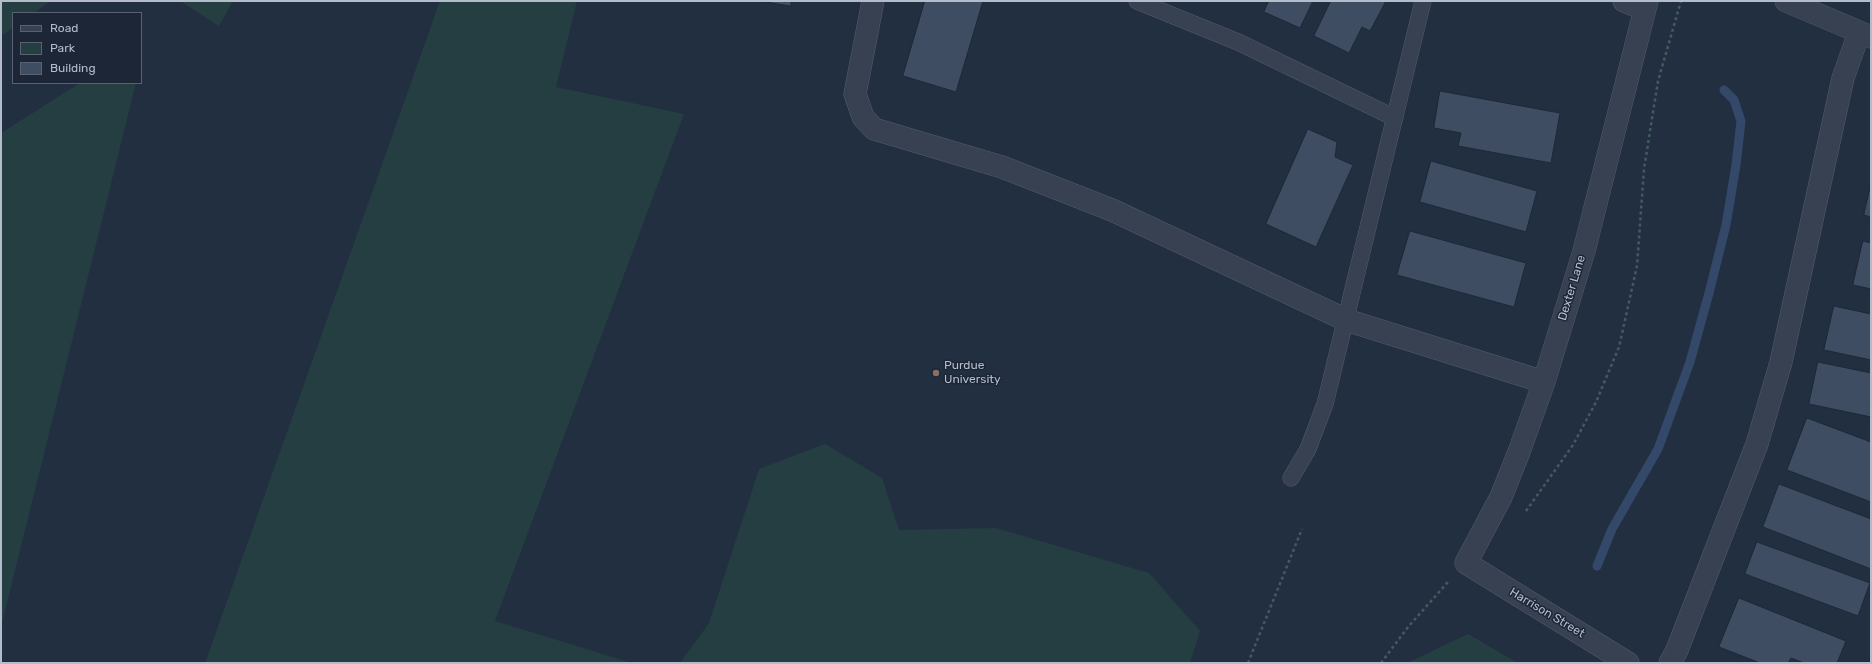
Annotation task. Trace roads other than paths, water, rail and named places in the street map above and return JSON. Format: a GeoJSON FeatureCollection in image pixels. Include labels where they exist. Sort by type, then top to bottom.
{"type":"FeatureCollection","features":[{"type":"Feature","properties":{"kind":"street"},"geometry":{"type":"LineString","coordinates":[[874,1],[855,94],[863,117],[874,129],[1002,168],[1112,210],[1346,320],[1544,382]]}},
{"type":"Feature","properties":{"kind":"street"},"geometry":{"type":"LineString","coordinates":[[1624,1],[1645,5]]}},
{"type":"Feature","properties":{"kind":"street"},"geometry":{"type":"LineString","coordinates":[[1670,663],[1683,635],[1757,444],[1781,362],[1843,78],[1865,35],[1786,1]]}},
{"type":"Feature","properties":{"kind":"street","name":"Dexter Lane"},"geometry":{"type":"LineString","coordinates":[[1466,564],[1501,497],[1544,382],[1584,251],[1645,5]]}},
{"type":"Feature","properties":{"kind":"street","name":"Harrison Street"},"geometry":{"type":"LineString","coordinates":[[1466,564],[1628,663]]}},
{"type":"Feature","properties":{"kind":"lane"},"geometry":{"type":"LineString","coordinates":[[1137,1],[1238,42],[1395,118]]}},
{"type":"Feature","properties":{"kind":"lane"},"geometry":{"type":"LineString","coordinates":[[1291,478],[1308,449],[1325,404],[1423,1]]}},
{"type":"Feature","properties":{"kind":"waterway"},"geometry":{"type":"LineString","coordinates":[[1597,566],[1612,529],[1658,449],[1690,362],[1709,293],[1726,225],[1736,165],[1741,121],[1734,100],[1724,90]]}},
{"type":"Feature","properties":{"kind":"place","name":"Purdue University"},"geometry":{"type":"Point","coordinates":[936,373]}}]}
